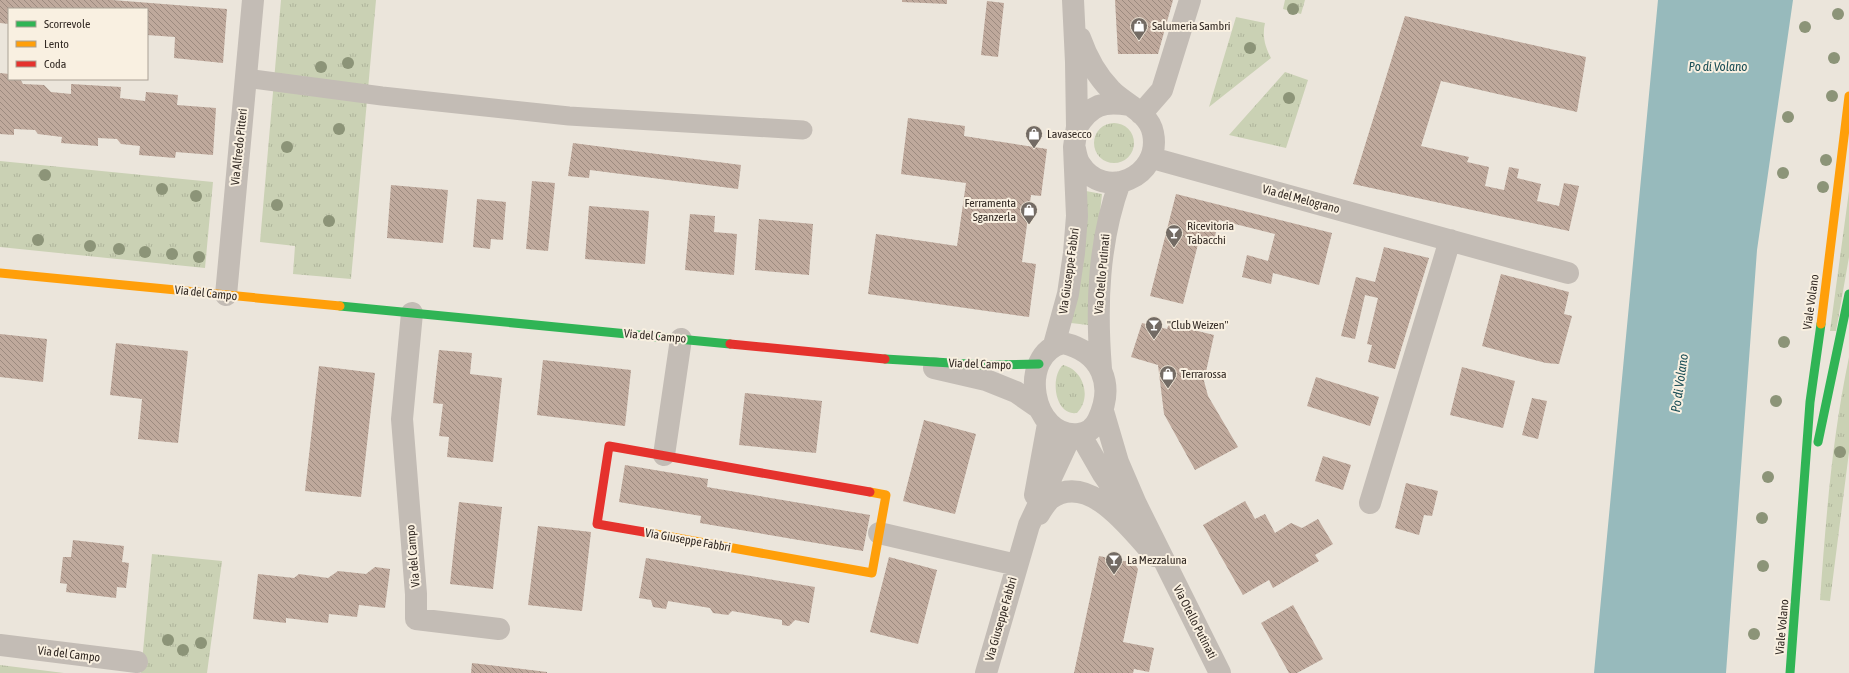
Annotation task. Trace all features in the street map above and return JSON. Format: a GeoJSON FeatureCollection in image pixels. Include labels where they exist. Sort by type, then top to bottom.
{"type":"FeatureCollection","features":[{"type":"Feature","properties":{"kind":"street","name":"Via Alfredo Pitteri"},"geometry":{"type":"LineString","coordinates":[[226,295],[254,0]]}},
{"type":"Feature","properties":{"kind":"street","name":"Via Giuseppe Fabbri"},"geometry":{"type":"LineString","coordinates":[[986,673],[1029,525],[1044,416],[1035,389],[1035,378],[1044,353],[1054,345],[1068,294],[1074,253],[1077,216],[1075,24],[1073,0]]}},
{"type":"Feature","properties":{"kind":"street"},"geometry":{"type":"LineString","coordinates":[[1075,137],[1083,117],[1093,108],[1111,102],[1135,110],[1162,90],[1190,0]]}},
{"type":"Feature","properties":{"kind":"street","name":"Via Giuseppe Fabbri"},"geometry":{"type":"LineString","coordinates":[[1075,24],[1089,62],[1111,91],[1145,117],[1152,131],[1154,145],[1152,158],[1148,165],[1138,175],[1124,182],[1104,182],[1092,176],[1080,164],[1075,137]]}},
{"type":"Feature","properties":{"kind":"street","name":"Viale Volano"},"geometry":{"type":"LineString","coordinates":[[1790,673],[1810,402],[1833,234],[1849,96]]}},
{"type":"Feature","properties":{"kind":"street","name":"Via del Melograno"},"geometry":{"type":"LineString","coordinates":[[1152,158],[1568,273]]}},
{"type":"Feature","properties":{"kind":"street","name":"Via Otello Putinati"},"geometry":{"type":"LineString","coordinates":[[1101,369],[1098,324],[1102,254],[1108,219],[1120,182]]}},
{"type":"Feature","properties":{"kind":"street"},"geometry":{"type":"LineString","coordinates":[[1370,503],[1450,240]]}},
{"type":"Feature","properties":{"kind":"street","name":"Via del Campo"},"geometry":{"type":"LineString","coordinates":[[0,273],[897,360],[984,365],[1039,364]]}},
{"type":"Feature","properties":{"kind":"street","name":"Viale Volano"},"geometry":{"type":"LineString","coordinates":[[1803,511],[1849,294]]}},
{"type":"Feature","properties":{"kind":"street","name":"Via del Campo"},"geometry":{"type":"LineString","coordinates":[[412,313],[402,419],[416,594],[416,620],[499,629]]}},
{"type":"Feature","properties":{"kind":"street"},"geometry":{"type":"LineString","coordinates":[[664,455],[681,339]]}},
{"type":"Feature","properties":{"kind":"street"},"geometry":{"type":"LineString","coordinates":[[1044,416],[1057,431],[1075,435],[1086,433],[1095,426],[1103,411],[1105,400],[1105,384],[1101,369],[1091,355],[1076,346],[1063,343],[1054,345]]}},
{"type":"Feature","properties":{"kind":"street","name":"Via del Campo"},"geometry":{"type":"LineString","coordinates":[[897,360],[986,380],[1016,392],[1044,416]]}},
{"type":"Feature","properties":{"kind":"street","name":"Via Otello Putinati"},"geometry":{"type":"LineString","coordinates":[[1103,411],[1122,471],[1220,673]]}},
{"type":"Feature","properties":{"kind":"street","name":"Via Giuseppe Fabbri"},"geometry":{"type":"LineString","coordinates":[[1029,525],[1075,435]]}},
{"type":"Feature","properties":{"kind":"street","name":"Via Otello Putinati"},"geometry":{"type":"LineString","coordinates":[[1075,435],[1170,571]]}},
{"type":"Feature","properties":{"kind":"street","name":"Via Giuseppe Fabbri"},"geometry":{"type":"LineString","coordinates":[[610,446],[886,495],[879,533],[872,573],[597,524],[610,446]]}},
{"type":"Feature","properties":{"kind":"street","name":"Via Giuseppe Fabbri"},"geometry":{"type":"LineString","coordinates":[[1029,525],[1050,500],[1063,493],[1085,493],[1105,505],[1170,571]]}},
{"type":"Feature","properties":{"kind":"street","name":"Via Giuseppe Fabbri"},"geometry":{"type":"LineString","coordinates":[[879,533],[1017,565]]}},
{"type":"Feature","properties":{"kind":"street","name":"Via del Campo"},"geometry":{"type":"LineString","coordinates":[[0,645],[137,662]]}},
{"type":"Feature","properties":{"kind":"lane"},"geometry":{"type":"LineString","coordinates":[[246,78],[382,96],[569,116],[803,130]]}},
{"type":"Feature","properties":{"kind":"green space"},"geometry":{"type":"Polygon","coordinates":[[[281,0],[376,0],[351,279],[293,274],[295,246],[260,242],[281,0]]]}},
{"type":"Feature","properties":{"kind":"green space"},"geometry":{"type":"Polygon","coordinates":[[[1285,0],[1305,0],[1301,14],[1283,9],[1285,0]]]}},
{"type":"Feature","properties":{"kind":"green space"},"geometry":{"type":"Polygon","coordinates":[[[1236,17],[1265,23],[1265,41],[1271,58],[1209,107],[1236,17]]]}},
{"type":"Feature","properties":{"kind":"green space"},"geometry":{"type":"Polygon","coordinates":[[[1285,72],[1308,80],[1286,148],[1229,135],[1285,72]]]}},
{"type":"Feature","properties":{"kind":"green space"},"geometry":{"type":"Polygon","coordinates":[[[1114,123],[1128,129],[1134,143],[1128,157],[1114,163],[1100,157],[1094,143],[1100,129],[1114,123]]]}},
{"type":"Feature","properties":{"kind":"green space"},"geometry":{"type":"Polygon","coordinates":[[[0,161],[213,182],[205,268],[0,247],[0,161]]]}},
{"type":"Feature","properties":{"kind":"green space"},"geometry":{"type":"Polygon","coordinates":[[[1086,191],[1102,194],[1088,325],[1071,323],[1086,191]]]}},
{"type":"Feature","properties":{"kind":"green space"},"geometry":{"type":"Polygon","coordinates":[[[1849,191],[1849,257],[1836,331],[1830,331],[1849,191]]]}},
{"type":"Feature","properties":{"kind":"green space"},"geometry":{"type":"Polygon","coordinates":[[[1849,357],[1849,452],[1830,601],[1820,600],[1822,569],[1834,448],[1849,357]]]}},
{"type":"Feature","properties":{"kind":"green space"},"geometry":{"type":"Polygon","coordinates":[[[1063,365],[1076,372],[1084,385],[1084,400],[1082,407],[1077,413],[1069,412],[1063,408],[1056,394],[1056,378],[1063,365]]]}},
{"type":"Feature","properties":{"kind":"green space"},"geometry":{"type":"Polygon","coordinates":[[[152,554],[222,561],[207,673],[141,673],[152,554]]]}},
{"type":"Feature","properties":{"kind":"green space"},"geometry":{"type":"Polygon","coordinates":[[[0,665],[64,673],[0,673],[0,665]]]}},
{"type":"Feature","properties":{"kind":"water","name":"Po di Volano"},"geometry":{"type":"Polygon","coordinates":[[[1658,0],[1793,0],[1757,250],[1726,673],[1594,673],[1658,0]]]}},
{"type":"Feature","properties":{"kind":"building"},"geometry":{"type":"Polygon","coordinates":[[[0,0],[112,0],[227,9],[223,63],[174,58],[175,37],[148,35],[148,8],[8,8],[8,24],[0,23],[0,0]]]}},
{"type":"Feature","properties":{"kind":"building"},"geometry":{"type":"Polygon","coordinates":[[[902,0],[947,0],[947,4],[902,2],[902,0]]]}},
{"type":"Feature","properties":{"kind":"building"},"geometry":{"type":"Polygon","coordinates":[[[1115,0],[1173,0],[1158,54],[1118,54],[1115,0]]]}},
{"type":"Feature","properties":{"kind":"building"},"geometry":{"type":"Polygon","coordinates":[[[987,1],[1004,3],[998,57],[981,55],[987,1]]]}},
{"type":"Feature","properties":{"kind":"building"},"geometry":{"type":"Polygon","coordinates":[[[1405,16],[1586,57],[1577,112],[1441,81],[1421,146],[1469,157],[1467,162],[1489,167],[1485,186],[1504,190],[1509,167],[1519,169],[1517,178],[1541,184],[1537,201],[1559,206],[1564,183],[1579,186],[1569,231],[1353,184],[1405,16]]]}},
{"type":"Feature","properties":{"kind":"building"},"geometry":{"type":"Polygon","coordinates":[[[0,73],[8,74],[8,80],[21,80],[23,84],[44,85],[51,92],[71,94],[71,84],[121,87],[120,98],[145,101],[146,92],[178,95],[177,105],[216,108],[213,155],[176,152],[175,158],[139,155],[140,146],[121,144],[117,139],[98,138],[98,146],[61,143],[62,137],[38,134],[35,130],[14,129],[14,135],[0,134],[0,73]]]}},
{"type":"Feature","properties":{"kind":"building"},"geometry":{"type":"Polygon","coordinates":[[[908,118],[965,126],[964,136],[1047,149],[1041,196],[1031,195],[1022,262],[1036,264],[1029,317],[868,294],[876,234],[957,246],[966,183],[901,174],[908,118]]]}},
{"type":"Feature","properties":{"kind":"building"},"geometry":{"type":"Polygon","coordinates":[[[573,143],[741,165],[738,189],[590,170],[589,178],[568,176],[573,143]]]}},
{"type":"Feature","properties":{"kind":"building"},"geometry":{"type":"Polygon","coordinates":[[[532,181],[555,183],[548,251],[526,249],[532,181]]]}},
{"type":"Feature","properties":{"kind":"building"},"geometry":{"type":"Polygon","coordinates":[[[391,185],[448,190],[443,243],[387,238],[391,185]]]}},
{"type":"Feature","properties":{"kind":"building"},"geometry":{"type":"Polygon","coordinates":[[[1176,194],[1332,233],[1319,285],[1273,273],[1271,284],[1242,277],[1247,255],[1268,261],[1275,234],[1219,220],[1213,244],[1199,240],[1183,304],[1150,296],[1176,194]]]}},
{"type":"Feature","properties":{"kind":"building"},"geometry":{"type":"Polygon","coordinates":[[[477,199],[506,202],[503,240],[491,239],[490,249],[473,247],[477,199]]]}},
{"type":"Feature","properties":{"kind":"building"},"geometry":{"type":"Polygon","coordinates":[[[589,206],[649,211],[645,264],[585,259],[589,206]]]}},
{"type":"Feature","properties":{"kind":"building"},"geometry":{"type":"Polygon","coordinates":[[[690,214],[715,216],[714,232],[737,234],[734,275],[685,270],[690,214]]]}},
{"type":"Feature","properties":{"kind":"building"},"geometry":{"type":"Polygon","coordinates":[[[759,219],[813,224],[809,275],[755,270],[759,219]]]}},
{"type":"Feature","properties":{"kind":"building"},"geometry":{"type":"Polygon","coordinates":[[[1384,247],[1429,258],[1395,369],[1368,362],[1372,345],[1367,344],[1378,298],[1365,295],[1355,339],[1341,336],[1356,277],[1375,282],[1384,247]]]}},
{"type":"Feature","properties":{"kind":"building"},"geometry":{"type":"Polygon","coordinates":[[[1501,274],[1569,292],[1564,314],[1572,316],[1559,364],[1546,363],[1482,346],[1501,274]]]}},
{"type":"Feature","properties":{"kind":"building"},"geometry":{"type":"Polygon","coordinates":[[[1142,323],[1167,329],[1169,324],[1214,335],[1204,381],[1208,396],[1238,447],[1195,470],[1164,414],[1158,365],[1131,357],[1142,323]]]}},
{"type":"Feature","properties":{"kind":"building"},"geometry":{"type":"Polygon","coordinates":[[[0,334],[47,339],[43,382],[0,377],[0,334]]]}},
{"type":"Feature","properties":{"kind":"building"},"geometry":{"type":"Polygon","coordinates":[[[116,343],[188,351],[178,443],[138,439],[142,399],[110,395],[116,343]]]}},
{"type":"Feature","properties":{"kind":"building"},"geometry":{"type":"Polygon","coordinates":[[[439,350],[472,353],[470,374],[502,378],[493,462],[447,457],[449,437],[439,436],[443,404],[433,403],[439,350]]]}},
{"type":"Feature","properties":{"kind":"building"},"geometry":{"type":"Polygon","coordinates":[[[543,360],[631,370],[625,426],[537,415],[543,360]]]}},
{"type":"Feature","properties":{"kind":"building"},"geometry":{"type":"Polygon","coordinates":[[[319,366],[375,373],[361,497],[305,491],[319,366]]]}},
{"type":"Feature","properties":{"kind":"building"},"geometry":{"type":"Polygon","coordinates":[[[1462,367],[1515,381],[1503,428],[1450,415],[1462,367]]]}},
{"type":"Feature","properties":{"kind":"building"},"geometry":{"type":"Polygon","coordinates":[[[1316,377],[1379,397],[1370,426],[1307,406],[1316,377]]]}},
{"type":"Feature","properties":{"kind":"building"},"geometry":{"type":"Polygon","coordinates":[[[745,393],[822,401],[816,453],[739,445],[745,393]]]}},
{"type":"Feature","properties":{"kind":"building"},"geometry":{"type":"Polygon","coordinates":[[[1532,398],[1547,401],[1538,439],[1522,435],[1532,398]]]}},
{"type":"Feature","properties":{"kind":"building"},"geometry":{"type":"Polygon","coordinates":[[[924,420],[976,434],[955,514],[903,501],[924,420]]]}},
{"type":"Feature","properties":{"kind":"building"},"geometry":{"type":"Polygon","coordinates":[[[1323,456],[1351,465],[1343,490],[1315,481],[1323,456]]]}},
{"type":"Feature","properties":{"kind":"building"},"geometry":{"type":"Polygon","coordinates":[[[625,465],[708,479],[707,487],[870,515],[863,551],[700,523],[701,516],[619,502],[625,465]]]}},
{"type":"Feature","properties":{"kind":"building"},"geometry":{"type":"Polygon","coordinates":[[[1406,483],[1438,491],[1432,516],[1424,515],[1419,535],[1395,528],[1406,483]]]}},
{"type":"Feature","properties":{"kind":"building"},"geometry":{"type":"Polygon","coordinates":[[[1245,501],[1255,519],[1265,514],[1275,533],[1291,523],[1302,528],[1318,519],[1333,544],[1315,555],[1319,561],[1273,588],[1269,580],[1243,595],[1203,525],[1245,501]]]}},
{"type":"Feature","properties":{"kind":"building"},"geometry":{"type":"Polygon","coordinates":[[[459,502],[502,507],[493,589],[450,584],[459,502]]]}},
{"type":"Feature","properties":{"kind":"building"},"geometry":{"type":"Polygon","coordinates":[[[538,526],[591,532],[582,611],[528,605],[538,526]]]}},
{"type":"Feature","properties":{"kind":"building"},"geometry":{"type":"Polygon","coordinates":[[[73,540],[124,546],[122,562],[129,563],[126,588],[117,587],[116,598],[66,592],[67,584],[60,583],[63,557],[71,557],[73,540]]]}},
{"type":"Feature","properties":{"kind":"building"},"geometry":{"type":"Polygon","coordinates":[[[1099,556],[1134,563],[1138,569],[1123,642],[1154,648],[1149,672],[1134,669],[1133,673],[1074,673],[1099,556]]]}},
{"type":"Feature","properties":{"kind":"building"},"geometry":{"type":"Polygon","coordinates":[[[889,557],[937,570],[918,644],[870,632],[889,557]]]}},
{"type":"Feature","properties":{"kind":"building"},"geometry":{"type":"Polygon","coordinates":[[[646,558],[815,587],[809,623],[795,620],[789,626],[782,625],[782,620],[732,611],[728,615],[713,613],[710,608],[668,601],[666,609],[653,607],[651,600],[639,598],[646,558]]]}},
{"type":"Feature","properties":{"kind":"building"},"geometry":{"type":"Polygon","coordinates":[[[375,567],[390,569],[385,608],[359,605],[357,617],[329,614],[328,623],[286,618],[286,623],[253,619],[258,574],[294,578],[299,574],[328,578],[338,571],[366,574],[375,567]]]}},
{"type":"Feature","properties":{"kind":"building"},"geometry":{"type":"Polygon","coordinates":[[[1293,605],[1323,659],[1297,673],[1289,673],[1261,623],[1293,605]]]}},
{"type":"Feature","properties":{"kind":"building"},"geometry":{"type":"Polygon","coordinates":[[[472,663],[547,672],[547,673],[471,673],[472,663]]]}},
{"type":"Feature","properties":{"kind":"traffic: fast"},"geometry":{"type":"LineString","coordinates":[[1818,442],[1849,294]]}},
{"type":"Feature","properties":{"kind":"traffic: fast"},"geometry":{"type":"LineString","coordinates":[[340,306],[730,344]]}},
{"type":"Feature","properties":{"kind":"traffic: fast"},"geometry":{"type":"LineString","coordinates":[[1790,673],[1810,402],[1821,324]]}},
{"type":"Feature","properties":{"kind":"traffic: fast"},"geometry":{"type":"LineString","coordinates":[[885,359],[984,365],[1039,364]]}},
{"type":"Feature","properties":{"kind":"traffic: slow"},"geometry":{"type":"LineString","coordinates":[[1821,324],[1849,96]]}},
{"type":"Feature","properties":{"kind":"traffic: slow"},"geometry":{"type":"LineString","coordinates":[[0,273],[340,306]]}},
{"type":"Feature","properties":{"kind":"traffic: slow"},"geometry":{"type":"LineString","coordinates":[[644,532],[872,573],[886,495],[870,492]]}},
{"type":"Feature","properties":{"kind":"traffic: jam"},"geometry":{"type":"LineString","coordinates":[[730,344],[885,359]]}},
{"type":"Feature","properties":{"kind":"traffic: jam"},"geometry":{"type":"LineString","coordinates":[[609,446],[870,492]]}},
{"type":"Feature","properties":{"kind":"traffic: jam"},"geometry":{"type":"LineString","coordinates":[[609,446],[597,524],[644,532]]}},
{"type":"Feature","properties":{"kind":"place","name":"Salumeria Sambri"},"geometry":{"type":"Point","coordinates":[1139,41]}},
{"type":"Feature","properties":{"kind":"place","name":"Lavasecco"},"geometry":{"type":"Point","coordinates":[1034,149]}},
{"type":"Feature","properties":{"kind":"place","name":"Ferramenta Sganzerla"},"geometry":{"type":"Point","coordinates":[1029,225]}},
{"type":"Feature","properties":{"kind":"place","name":"Ricevitoria Tabacchi"},"geometry":{"type":"Point","coordinates":[1174,248]}},
{"type":"Feature","properties":{"kind":"place","name":"\"Club Weizen\""},"geometry":{"type":"Point","coordinates":[1154,340]}},
{"type":"Feature","properties":{"kind":"place","name":"Terrarossa"},"geometry":{"type":"Point","coordinates":[1168,389]}},
{"type":"Feature","properties":{"kind":"place","name":"La Mezzaluna"},"geometry":{"type":"Point","coordinates":[1114,575]}}]}
